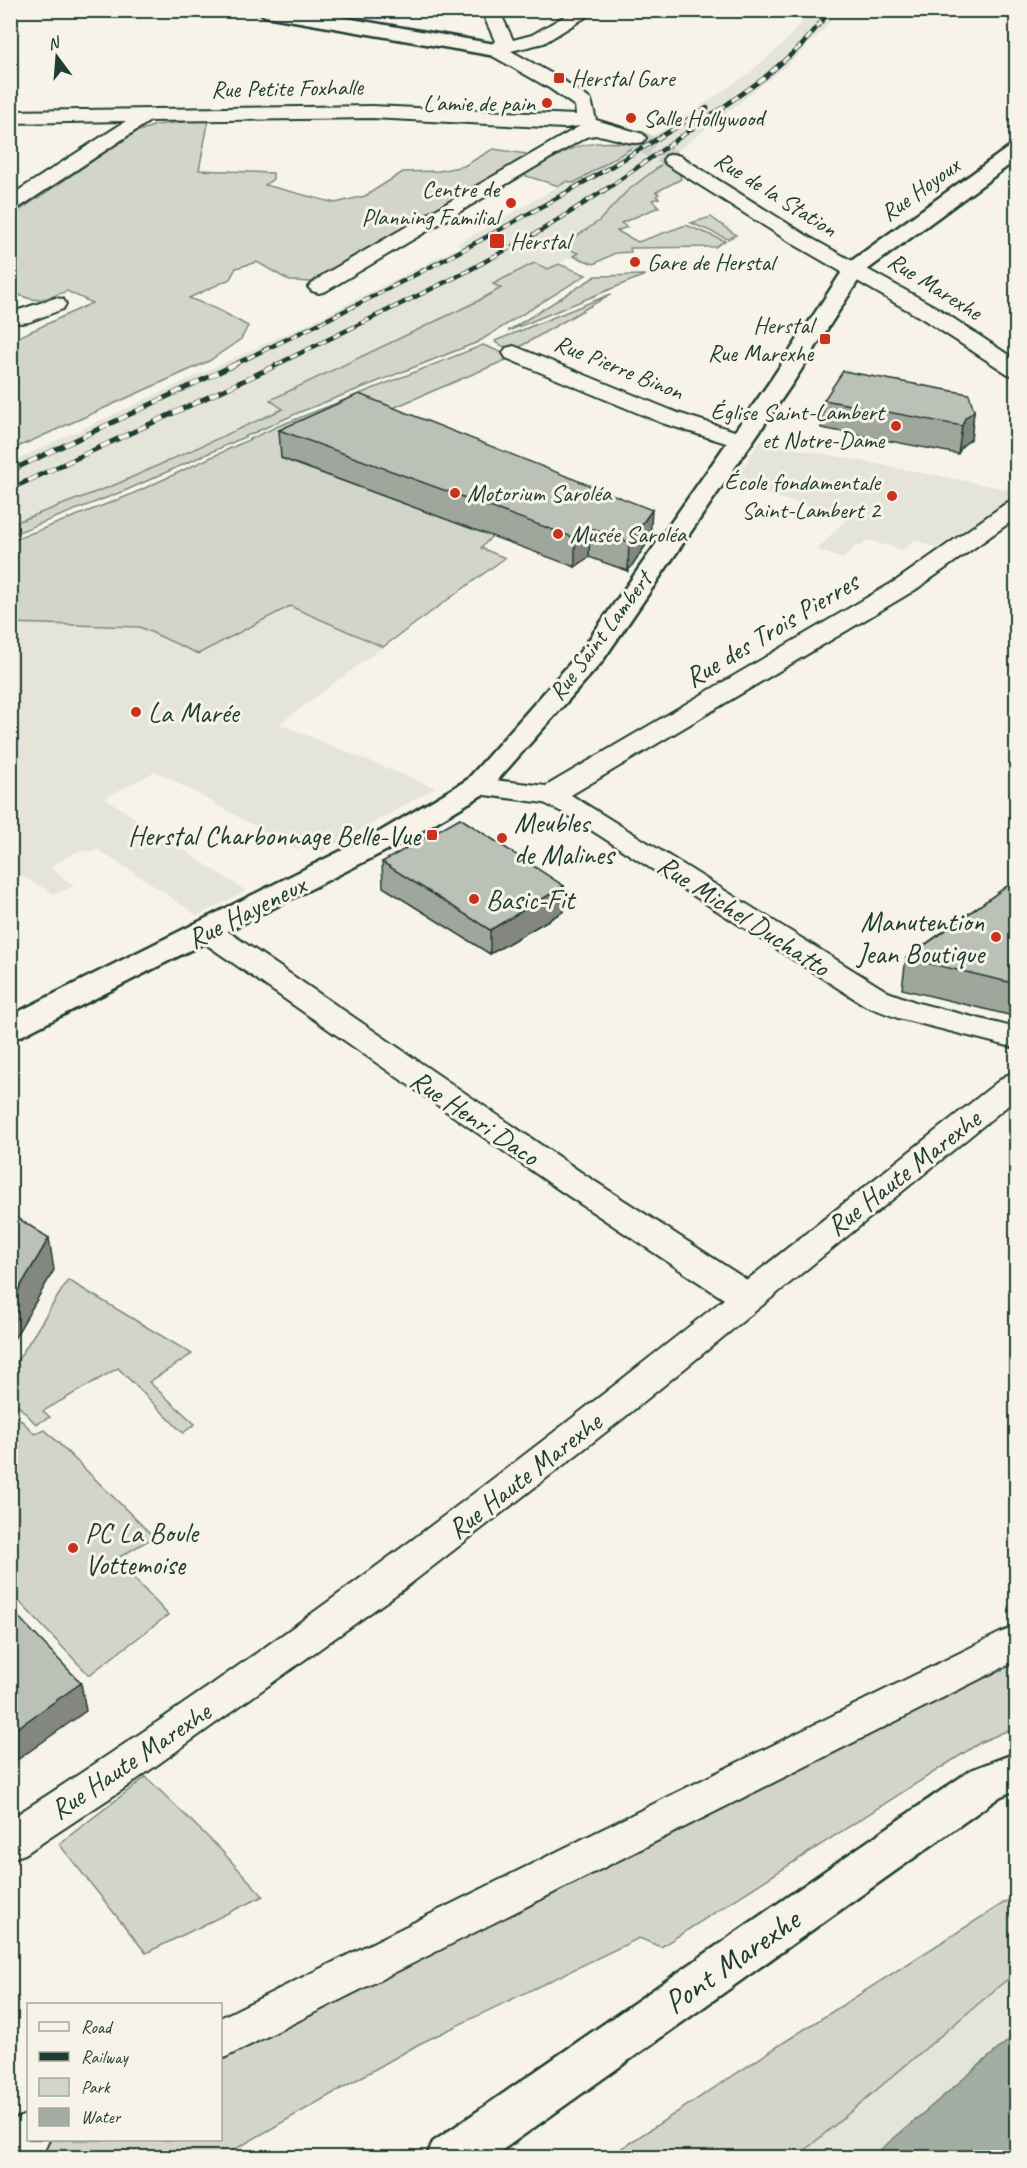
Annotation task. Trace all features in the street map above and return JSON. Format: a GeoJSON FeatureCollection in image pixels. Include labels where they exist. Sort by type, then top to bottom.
{"type":"FeatureCollection","features":[{"type":"Feature","properties":{"kind":"street"},"geometry":{"type":"LineString","coordinates":[[265,10],[495,50],[547,79],[588,118],[629,135]]}},
{"type":"Feature","properties":{"kind":"street"},"geometry":{"type":"LineString","coordinates":[[490,10],[505,43],[495,50]]}},
{"type":"Feature","properties":{"kind":"street"},"geometry":{"type":"LineString","coordinates":[[495,50],[538,39],[589,10]]}},
{"type":"Feature","properties":{"kind":"street","name":"Rue Petite Foxhalle"},"geometry":{"type":"LineString","coordinates":[[10,117],[372,112],[564,122],[588,118]]}},
{"type":"Feature","properties":{"kind":"street"},"geometry":{"type":"LineString","coordinates":[[10,205],[146,115]]}},
{"type":"Feature","properties":{"kind":"street"},"geometry":{"type":"LineString","coordinates":[[319,287],[579,133],[588,118]]}},
{"type":"Feature","properties":{"kind":"street","name":"Rue Hoyoux"},"geometry":{"type":"LineString","coordinates":[[855,269],[1017,151]]}},
{"type":"Feature","properties":{"kind":"street","name":"Rue de la Station"},"geometry":{"type":"LineString","coordinates":[[673,160],[802,241],[855,269]]}},
{"type":"Feature","properties":{"kind":"street","name":"Rue Marexhe"},"geometry":{"type":"LineString","coordinates":[[855,269],[1017,369]]}},
{"type":"Feature","properties":{"kind":"street","name":"Rue Saint Lambert"},"geometry":{"type":"LineString","coordinates":[[477,786],[591,657],[782,381],[855,269]]}},
{"type":"Feature","properties":{"kind":"street"},"geometry":{"type":"LineString","coordinates":[[14,314],[55,304]]}},
{"type":"Feature","properties":{"kind":"street","name":"Rue Pierre Binon"},"geometry":{"type":"LineString","coordinates":[[514,353],[670,418],[739,440]]}},
{"type":"Feature","properties":{"kind":"street","name":"Rue des Trois Pierres"},"geometry":{"type":"LineString","coordinates":[[551,795],[906,585],[1017,507]]}},
{"type":"Feature","properties":{"kind":"street","name":"Rue Michel Duchatto"},"geometry":{"type":"LineString","coordinates":[[477,786],[551,795],[576,808],[877,999],[909,1011],[1017,1038]]}},
{"type":"Feature","properties":{"kind":"street","name":"Rue Hayeneux"},"geometry":{"type":"LineString","coordinates":[[10,1029],[207,932],[391,837],[477,786]]}},
{"type":"Feature","properties":{"kind":"street","name":"Rue Henri Daco"},"geometry":{"type":"LineString","coordinates":[[207,932],[573,1183],[747,1297]]}},
{"type":"Feature","properties":{"kind":"street","name":"Rue Haute Marexhe"},"geometry":{"type":"LineString","coordinates":[[10,1841],[108,1778],[392,1577],[607,1411],[1017,1083]]}},
{"type":"Feature","properties":{"kind":"street"},"geometry":{"type":"LineString","coordinates":[[222,2039],[1017,1643]]}},
{"type":"Feature","properties":{"kind":"street","name":"Pont Marexhe"},"geometry":{"type":"LineString","coordinates":[[450,2157],[986,1783],[1017,1771]]}},
{"type":"Feature","properties":{"kind":"street"},"geometry":{"type":"LineString","coordinates":[[10,2144],[27,2136]]}},
{"type":"Feature","properties":{"kind":"shaded area"},"geometry":{"type":"Polygon","coordinates":[[[811,11],[838,11],[823,30],[791,62],[627,191],[599,221],[562,246],[578,253],[548,269],[534,264],[494,284],[501,288],[476,302],[270,400],[284,408],[117,484],[11,524],[11,462],[316,320],[461,246],[456,244],[567,181],[574,183],[692,112],[748,74],[785,42],[811,11]]]}},
{"type":"Feature","properties":{"kind":"shaded area","name":"École fondamentale Saint-Lambert 2"},"geometry":{"type":"Polygon","coordinates":[[[760,441],[1016,491],[1002,505],[936,548],[915,540],[902,550],[867,540],[860,547],[856,546],[843,559],[817,550],[847,518],[732,484],[760,441]]]}},
{"type":"Feature","properties":{"kind":"shaded area"},"geometry":{"type":"Polygon","coordinates":[[[290,606],[383,647],[279,724],[435,788],[321,852],[310,844],[298,850],[156,771],[105,798],[246,891],[197,916],[98,850],[76,852],[50,867],[74,886],[54,894],[11,870],[11,623],[140,627],[198,654],[290,606]]]}},
{"type":"Feature","properties":{"kind":"shaded area"},"geometry":{"type":"Polygon","coordinates":[[[1016,1972],[1016,2034],[872,2157],[797,2158],[1016,1972]]]}},
{"type":"Feature","properties":{"kind":"green space"},"geometry":{"type":"Polygon","coordinates":[[[209,119],[199,170],[273,173],[273,179],[265,185],[335,203],[365,196],[403,172],[439,171],[464,166],[493,149],[554,158],[575,148],[595,143],[638,144],[574,183],[567,181],[559,186],[510,171],[487,185],[473,187],[314,282],[290,281],[257,262],[236,268],[230,279],[189,298],[219,310],[248,326],[241,339],[209,361],[11,450],[10,341],[92,303],[67,291],[39,300],[11,291],[11,216],[136,132],[156,125],[209,119]]]}},
{"type":"Feature","properties":{"kind":"green space"},"geometry":{"type":"Polygon","coordinates":[[[665,162],[678,169],[681,179],[656,192],[659,198],[652,200],[659,207],[621,223],[627,227],[617,231],[638,242],[686,225],[725,241],[715,247],[630,248],[631,252],[615,253],[594,264],[573,256],[578,253],[562,246],[599,221],[627,191],[665,162]]]}},
{"type":"Feature","properties":{"kind":"green space"},"geometry":{"type":"Polygon","coordinates":[[[711,217],[736,235],[728,239],[691,223],[711,217]]]}},
{"type":"Feature","properties":{"kind":"green space"},"geometry":{"type":"Polygon","coordinates":[[[534,263],[548,269],[559,264],[586,275],[478,342],[300,412],[129,489],[11,535],[11,524],[117,484],[283,409],[270,400],[476,302],[501,288],[493,284],[534,263]]]}},
{"type":"Feature","properties":{"kind":"green space"},"geometry":{"type":"Polygon","coordinates":[[[645,275],[508,331],[596,276],[645,275]]]}},
{"type":"Feature","properties":{"kind":"green space"},"geometry":{"type":"Polygon","coordinates":[[[611,294],[516,349],[512,350],[495,341],[611,294]]]}},
{"type":"Feature","properties":{"kind":"green space"},"geometry":{"type":"Polygon","coordinates":[[[483,345],[513,357],[360,422],[282,459],[492,536],[481,548],[505,558],[383,647],[290,606],[198,654],[140,627],[11,623],[11,541],[130,495],[276,427],[483,345]]]}},
{"type":"Feature","properties":{"kind":"green space"},"geometry":{"type":"Polygon","coordinates":[[[68,1280],[192,1354],[149,1382],[195,1424],[183,1433],[118,1368],[43,1411],[50,1417],[36,1424],[11,1398],[11,1371],[68,1280]]]}},
{"type":"Feature","properties":{"kind":"green space","name":"PC La Boule Vottemoise"},"geometry":{"type":"Polygon","coordinates":[[[11,1410],[35,1434],[45,1430],[154,1537],[116,1559],[168,1615],[89,1675],[11,1593],[11,1410]]]}},
{"type":"Feature","properties":{"kind":"green space"},"geometry":{"type":"Polygon","coordinates":[[[1016,1634],[1016,1727],[981,1742],[661,1947],[639,1938],[419,2044],[222,2157],[11,2158],[32,2141],[222,2141],[222,2020],[560,1853],[1016,1634]]]}},
{"type":"Feature","properties":{"kind":"green space"},"geometry":{"type":"Polygon","coordinates":[[[146,1777],[220,1849],[263,1896],[146,1953],[59,1844],[146,1777]]]}},
{"type":"Feature","properties":{"kind":"green space"},"geometry":{"type":"Polygon","coordinates":[[[1016,1895],[1016,1972],[797,2157],[608,2157],[786,2041],[1016,1895]]]}},
{"type":"Feature","properties":{"kind":"water"},"geometry":{"type":"Polygon","coordinates":[[[1016,2034],[1016,2157],[872,2157],[1016,2034]]]}},
{"type":"Feature","properties":{"kind":"building"},"geometry":{"type":"Polygon","coordinates":[[[843,371],[969,394],[974,411],[965,418],[962,426],[824,400],[843,371]]]}},
{"type":"Feature","properties":{"kind":"building"},"geometry":{"type":"Polygon","coordinates":[[[359,394],[652,510],[629,542],[590,528],[575,538],[279,430],[359,394]]]}},
{"type":"Feature","properties":{"kind":"building"},"geometry":{"type":"Polygon","coordinates":[[[460,818],[564,886],[490,930],[382,862],[460,818]]]}},
{"type":"Feature","properties":{"kind":"building"},"geometry":{"type":"Polygon","coordinates":[[[1017,879],[1017,984],[906,958],[938,936],[1017,879]]]}},
{"type":"Feature","properties":{"kind":"building"},"geometry":{"type":"Polygon","coordinates":[[[10,1213],[49,1238],[10,1304],[10,1213]]]}},
{"type":"Feature","properties":{"kind":"building"},"geometry":{"type":"Polygon","coordinates":[[[10,1608],[81,1683],[10,1733],[10,1608]]]}},
{"type":"Feature","properties":{"kind":"tunnel"},"geometry":{"type":"LineString","coordinates":[[636,138],[673,160]]}},
{"type":"Feature","properties":{"kind":"railway"},"geometry":{"type":"LineString","coordinates":[[276,365],[464,273],[542,230],[611,186],[764,78],[802,45],[831,10]]}},
{"type":"Feature","properties":{"kind":"railway"},"geometry":{"type":"LineString","coordinates":[[233,365],[474,244],[533,212],[707,108]]}},
{"type":"Feature","properties":{"kind":"railway"},"geometry":{"type":"LineString","coordinates":[[10,471],[236,364]]}},
{"type":"Feature","properties":{"kind":"railway"},"geometry":{"type":"LineString","coordinates":[[10,489],[279,364]]}},
{"type":"Feature","properties":{"kind":"place","name":"Herstal Gare"},"geometry":{"type":"Point","coordinates":[559,78]}},
{"type":"Feature","properties":{"kind":"place","name":"L'amie de pain"},"geometry":{"type":"Point","coordinates":[547,103]}},
{"type":"Feature","properties":{"kind":"place","name":"Salle Hollywood"},"geometry":{"type":"Point","coordinates":[631,118]}},
{"type":"Feature","properties":{"kind":"place","name":"Centre de Planning Familial"},"geometry":{"type":"Point","coordinates":[511,203]}},
{"type":"Feature","properties":{"kind":"place","name":"Herstal"},"geometry":{"type":"Point","coordinates":[497,241]}},
{"type":"Feature","properties":{"kind":"place","name":"Gare de Herstal"},"geometry":{"type":"Point","coordinates":[635,262]}},
{"type":"Feature","properties":{"kind":"place","name":"Herstal Rue Marexhe"},"geometry":{"type":"Point","coordinates":[825,339]}},
{"type":"Feature","properties":{"kind":"place","name":"Église Saint-Lambert et Notre-Dame"},"geometry":{"type":"Point","coordinates":[896,426]}},
{"type":"Feature","properties":{"kind":"place","name":"Motorium Saroléa"},"geometry":{"type":"Point","coordinates":[455,493]}},
{"type":"Feature","properties":{"kind":"place","name":"École fondamentale Saint-Lambert 2"},"geometry":{"type":"Point","coordinates":[892,496]}},
{"type":"Feature","properties":{"kind":"place","name":"Musée Saroléa"},"geometry":{"type":"Point","coordinates":[558,534]}},
{"type":"Feature","properties":{"kind":"place","name":"La Marée"},"geometry":{"type":"Point","coordinates":[136,712]}},
{"type":"Feature","properties":{"kind":"place","name":"Herstal Charbonnage Belle-Vue"},"geometry":{"type":"Point","coordinates":[432,835]}},
{"type":"Feature","properties":{"kind":"place","name":"Meubles de Malines"},"geometry":{"type":"Point","coordinates":[502,838]}},
{"type":"Feature","properties":{"kind":"place","name":"Basic-Fit"},"geometry":{"type":"Point","coordinates":[474,899]}},
{"type":"Feature","properties":{"kind":"place","name":"Manutention Jean Boutique"},"geometry":{"type":"Point","coordinates":[996,937]}},
{"type":"Feature","properties":{"kind":"place","name":"PC La Boule Vottemoise"},"geometry":{"type":"Point","coordinates":[73,1548]}}]}
